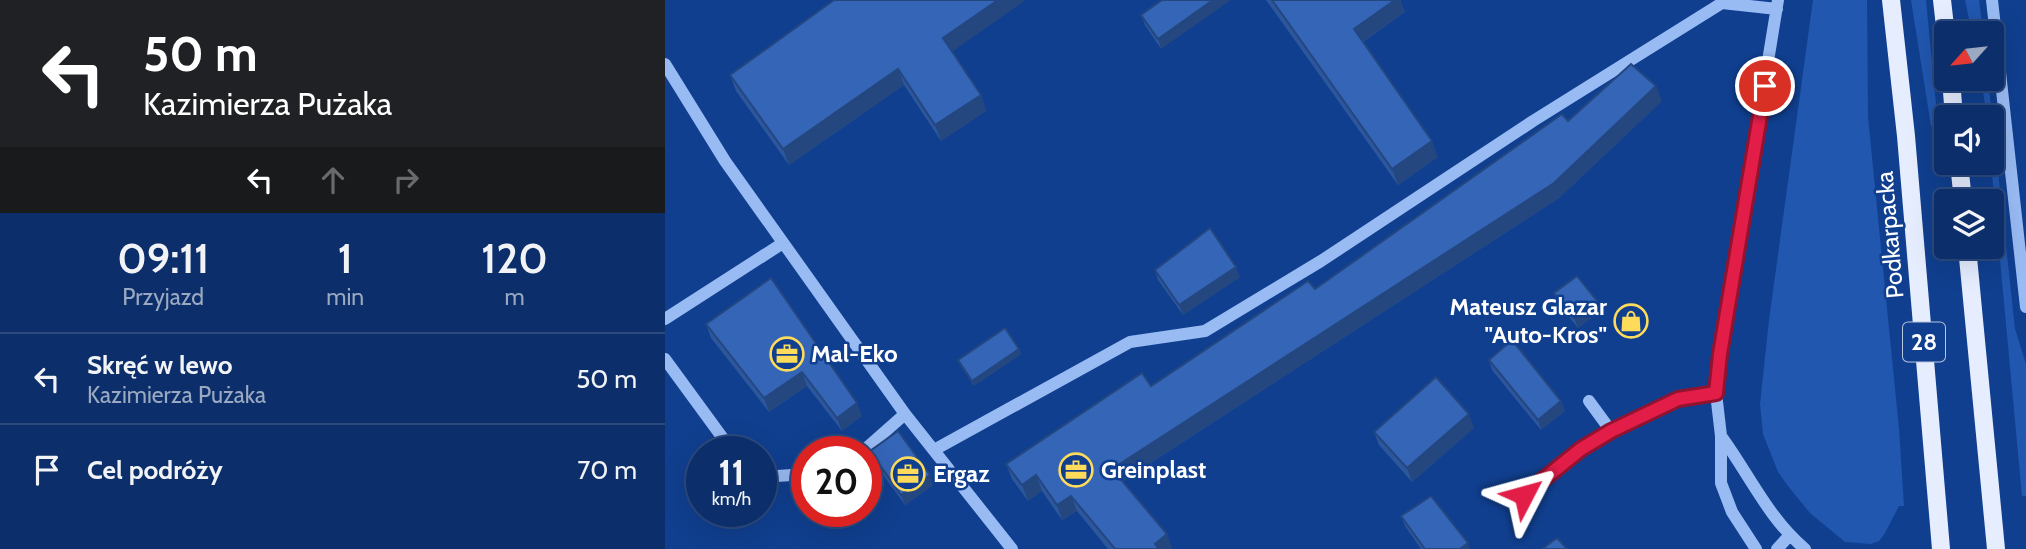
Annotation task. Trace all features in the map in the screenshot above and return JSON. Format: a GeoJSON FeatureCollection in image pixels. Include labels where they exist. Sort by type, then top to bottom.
{"type":"FeatureCollection","features":[{"type":"Feature","properties":{"kind":"main road","name":"Podkarpacka"},"geometry":{"type":"LineString","coordinates":[[1891,0],[1906,136],[1941,549]]}},
{"type":"Feature","properties":{"kind":"main road"},"geometry":{"type":"LineString","coordinates":[[1942,0],[1944,21]]}},
{"type":"Feature","properties":{"kind":"main road","name":"28"},"geometry":{"type":"LineString","coordinates":[[1968,259],[1996,549]]}},
{"type":"Feature","properties":{"kind":"street"},"geometry":{"type":"LineString","coordinates":[[1992,0],[2026,307]]}},
{"type":"Feature","properties":{"kind":"street"},"geometry":{"type":"LineString","coordinates":[[934,450],[1130,342],[1205,331],[1321,261],[1533,121],[1722,3],[1777,4],[1716,393],[1721,436],[1721,483],[1732,512],[1756,549]]}},
{"type":"Feature","properties":{"kind":"street"},"geometry":{"type":"LineString","coordinates":[[665,64],[725,161],[905,414],[1012,549]]}},
{"type":"Feature","properties":{"kind":"street"},"geometry":{"type":"LineString","coordinates":[[665,319],[783,243]]}},
{"type":"Feature","properties":{"kind":"street"},"geometry":{"type":"LineString","coordinates":[[665,359],[721,436]]}},
{"type":"Feature","properties":{"kind":"street"},"geometry":{"type":"LineString","coordinates":[[1524,495],[1581,449],[1611,431],[1678,399],[1716,393]]}},
{"type":"Feature","properties":{"kind":"street"},"geometry":{"type":"LineString","coordinates":[[1589,401],[1611,431]]}},
{"type":"Feature","properties":{"kind":"street"},"geometry":{"type":"LineString","coordinates":[[880,436],[905,414]]}},
{"type":"Feature","properties":{"kind":"street"},"geometry":{"type":"LineString","coordinates":[[1721,436],[1744,467],[1772,515],[1789,536],[1805,549]]}},
{"type":"Feature","properties":{"kind":"street"},"geometry":{"type":"LineString","coordinates":[[1777,549],[1789,536]]}},
{"type":"Feature","properties":{"kind":"shaded area"},"geometry":{"type":"Polygon","coordinates":[[[1813,0],[1867,0],[1868,117],[1899,429],[1904,506],[1899,506],[1879,541],[1871,544],[1845,542],[1810,513],[1778,472],[1763,434],[1760,404],[1769,320],[1813,0]]]}},
{"type":"Feature","properties":{"kind":"shaded area"},"geometry":{"type":"Polygon","coordinates":[[[1911,0],[1926,0],[1936,105],[1934,126],[1931,126],[1911,0]]]}},
{"type":"Feature","properties":{"kind":"shaded area"},"geometry":{"type":"Polygon","coordinates":[[[1965,0],[1979,0],[1982,21],[1969,21],[1965,0]]]}},
{"type":"Feature","properties":{"kind":"shaded area"},"geometry":{"type":"Polygon","coordinates":[[[1983,91],[1989,91],[1991,105],[1985,105],[1983,91]]]}},
{"type":"Feature","properties":{"kind":"shaded area"},"geometry":{"type":"Polygon","coordinates":[[[1992,175],[1998,175],[2000,189],[1993,189],[1992,175]]]}},
{"type":"Feature","properties":{"kind":"shaded area"},"geometry":{"type":"Polygon","coordinates":[[[2004,227],[2015,329],[2026,364],[2026,496],[2022,496],[2000,259],[2004,259],[2004,227]]]}},
{"type":"Feature","properties":{"kind":"building"},"geometry":{"type":"Polygon","coordinates":[[[834,0],[998,0],[943,38],[981,95],[935,125],[898,69],[783,149],[730,75],[834,0]]]}},
{"type":"Feature","properties":{"kind":"building"},"geometry":{"type":"Polygon","coordinates":[[[1162,0],[1213,0],[1158,39],[1141,15],[1162,0]]]}},
{"type":"Feature","properties":{"kind":"building"},"geometry":{"type":"Polygon","coordinates":[[[1272,0],[1395,0],[1354,29],[1432,141],[1392,169],[1272,0]]]}},
{"type":"Feature","properties":{"kind":"building"},"geometry":{"type":"Polygon","coordinates":[[[1631,64],[1656,86],[1554,183],[1112,469],[1167,534],[1155,544],[1159,549],[1115,549],[1071,496],[1057,505],[1036,475],[1022,485],[1006,464],[1142,373],[1151,386],[1308,281],[1315,289],[1562,114],[1568,121],[1631,64]]]}},
{"type":"Feature","properties":{"kind":"building"},"geometry":{"type":"Polygon","coordinates":[[[1210,228],[1236,267],[1179,305],[1155,270],[1210,228]]]}},
{"type":"Feature","properties":{"kind":"building"},"geometry":{"type":"Polygon","coordinates":[[[1577,276],[1597,301],[1574,318],[1554,293],[1577,276]]]}},
{"type":"Feature","properties":{"kind":"building"},"geometry":{"type":"Polygon","coordinates":[[[771,278],[857,403],[837,418],[802,372],[764,398],[706,324],[771,278]]]}},
{"type":"Feature","properties":{"kind":"building"},"geometry":{"type":"Polygon","coordinates":[[[1005,328],[1019,349],[972,381],[958,360],[1005,328]]]}},
{"type":"Feature","properties":{"kind":"building"},"geometry":{"type":"Polygon","coordinates":[[[1512,340],[1561,401],[1538,420],[1489,360],[1512,340]]]}},
{"type":"Feature","properties":{"kind":"building"},"geometry":{"type":"Polygon","coordinates":[[[1436,377],[1469,414],[1407,468],[1374,432],[1436,377]]]}},
{"type":"Feature","properties":{"kind":"building"},"geometry":{"type":"Polygon","coordinates":[[[898,431],[930,475],[901,495],[882,468],[882,442],[898,431]]]}},
{"type":"Feature","properties":{"kind":"building"},"geometry":{"type":"Polygon","coordinates":[[[1431,496],[1468,543],[1460,549],[1425,549],[1401,516],[1431,496]]]}},
{"type":"Feature","properties":{"kind":"building"},"geometry":{"type":"Polygon","coordinates":[[[1557,538],[1567,549],[1542,549],[1557,538]]]}},
{"type":"Feature","properties":{"kind":"place","name":"Mateusz Glazar \"Auto-Kros\""},"geometry":{"type":"Point","coordinates":[1631,321]}},
{"type":"Feature","properties":{"kind":"place","name":"Mal-Eko"},"geometry":{"type":"Point","coordinates":[787,354]}},
{"type":"Feature","properties":{"kind":"place","name":"Greinplast"},"geometry":{"type":"Point","coordinates":[1076,470]}},
{"type":"Feature","properties":{"kind":"place","name":"Ergaz"},"geometry":{"type":"Point","coordinates":[908,474]}},
{"type":"Feature","properties":{"kind":"route"},"geometry":{"type":"LineString","coordinates":[[1524,495],[1581,449],[1611,431],[1678,399],[1716,393],[1720,354],[1765,86]]}}]}
